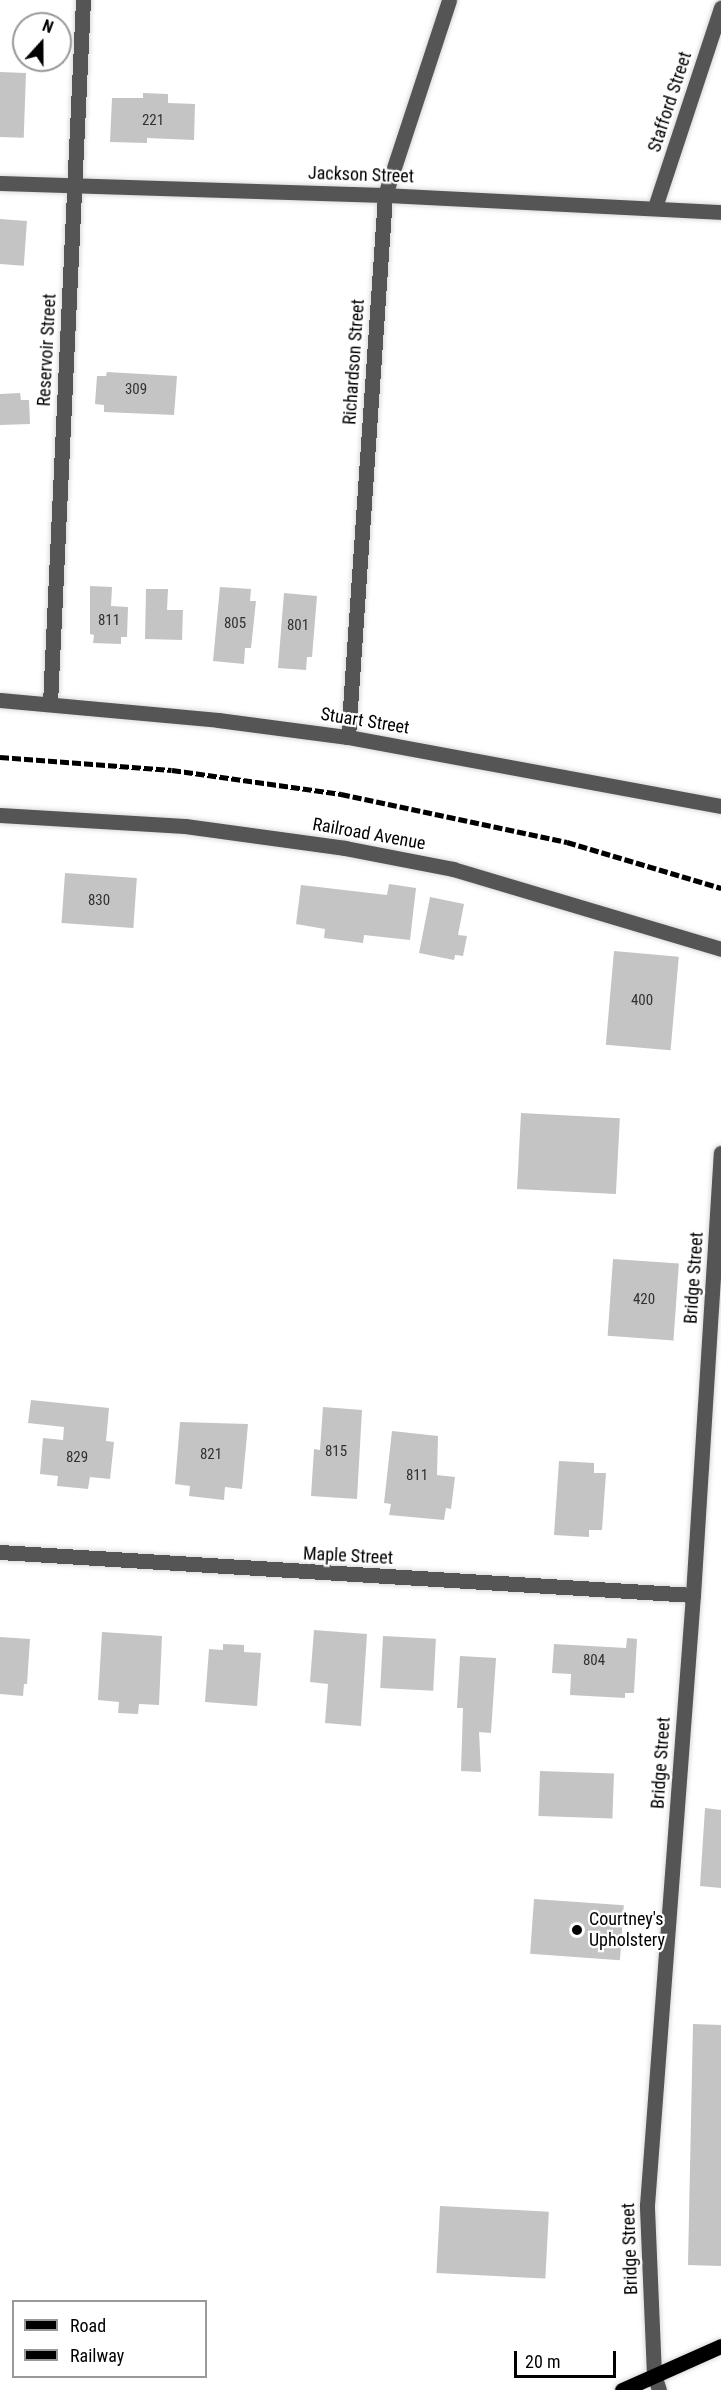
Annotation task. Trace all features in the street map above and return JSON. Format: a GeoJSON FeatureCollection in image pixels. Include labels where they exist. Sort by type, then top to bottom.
{"type":"FeatureCollection","features":[{"type":"Feature","properties":{"kind":"main road"},"geometry":{"type":"LineString","coordinates":[[622,2390],[721,2346]]}},
{"type":"Feature","properties":{"kind":"street","name":"Reservoir Street"},"geometry":{"type":"LineString","coordinates":[[50,703],[83,0]]}},
{"type":"Feature","properties":{"kind":"street","name":"Richardson Street"},"geometry":{"type":"LineString","coordinates":[[348,737],[385,195],[448,0]]}},
{"type":"Feature","properties":{"kind":"street","name":"Stafford Street"},"geometry":{"type":"LineString","coordinates":[[656,207],[721,8]]}},
{"type":"Feature","properties":{"kind":"street","name":"Jackson Street"},"geometry":{"type":"LineString","coordinates":[[0,183],[385,195],[721,212]]}},
{"type":"Feature","properties":{"kind":"street","name":"Stuart Street"},"geometry":{"type":"LineString","coordinates":[[0,700],[50,703],[348,737],[721,806]]}},
{"type":"Feature","properties":{"kind":"street","name":"Railroad Avenue"},"geometry":{"type":"LineString","coordinates":[[0,814],[185,826],[345,848],[453,869],[721,949]]}},
{"type":"Feature","properties":{"kind":"street","name":"Bridge Street"},"geometry":{"type":"LineString","coordinates":[[659,2390],[654,2375],[647,2205],[693,1595],[721,1154]]}},
{"type":"Feature","properties":{"kind":"street","name":"Maple Street"},"geometry":{"type":"LineString","coordinates":[[0,1552],[693,1595]]}},
{"type":"Feature","properties":{"kind":"building"},"geometry":{"type":"Polygon","coordinates":[[[0,72],[26,73],[24,138],[0,137],[0,72]]]}},
{"type":"Feature","properties":{"kind":"building"},"geometry":{"type":"Polygon","coordinates":[[[143,93],[168,94],[168,103],[195,104],[194,140],[147,138],[147,143],[110,142],[112,98],[143,98],[143,93]]]}},
{"type":"Feature","properties":{"kind":"building"},"geometry":{"type":"Polygon","coordinates":[[[0,219],[27,221],[24,266],[0,264],[0,219]]]}},
{"type":"Feature","properties":{"kind":"building"},"geometry":{"type":"Polygon","coordinates":[[[107,372],[177,376],[174,415],[104,412],[104,405],[95,404],[97,376],[106,376],[107,372]]]}},
{"type":"Feature","properties":{"kind":"building"},"geometry":{"type":"Polygon","coordinates":[[[20,393],[21,400],[29,400],[30,424],[0,425],[0,394],[20,393]]]}},
{"type":"Feature","properties":{"kind":"building"},"geometry":{"type":"Polygon","coordinates":[[[90,586],[112,587],[111,606],[128,607],[127,637],[121,637],[121,644],[93,643],[94,635],[90,634],[90,586]]]}},
{"type":"Feature","properties":{"kind":"building"},"geometry":{"type":"Polygon","coordinates":[[[220,587],[251,589],[250,601],[256,601],[251,648],[245,648],[244,664],[213,661],[220,587]]]}},
{"type":"Feature","properties":{"kind":"building"},"geometry":{"type":"Polygon","coordinates":[[[146,589],[168,589],[167,610],[183,610],[182,640],[145,639],[146,589]]]}},
{"type":"Feature","properties":{"kind":"building"},"geometry":{"type":"Polygon","coordinates":[[[284,593],[317,596],[312,657],[307,657],[306,670],[278,668],[284,593]]]}},
{"type":"Feature","properties":{"kind":"building"},"geometry":{"type":"Polygon","coordinates":[[[65,873],[137,878],[133,928],[62,923],[65,873]]]}},
{"type":"Feature","properties":{"kind":"building"},"geometry":{"type":"Polygon","coordinates":[[[389,884],[416,888],[410,940],[364,935],[363,943],[324,938],[325,929],[296,924],[301,885],[387,895],[389,884]]]}},
{"type":"Feature","properties":{"kind":"building"},"geometry":{"type":"Polygon","coordinates":[[[430,897],[464,904],[458,935],[467,936],[463,956],[455,955],[454,960],[419,953],[430,897]]]}},
{"type":"Feature","properties":{"kind":"building"},"geometry":{"type":"Polygon","coordinates":[[[614,951],[679,957],[671,1050],[606,1045],[614,951]]]}},
{"type":"Feature","properties":{"kind":"building"},"geometry":{"type":"Polygon","coordinates":[[[521,1113],[620,1118],[616,1194],[517,1189],[521,1113]]]}},
{"type":"Feature","properties":{"kind":"building"},"geometry":{"type":"Polygon","coordinates":[[[613,1259],[679,1264],[673,1340],[608,1336],[613,1259]]]}},
{"type":"Feature","properties":{"kind":"building"},"geometry":{"type":"Polygon","coordinates":[[[31,1400],[109,1408],[106,1441],[114,1442],[110,1479],[90,1477],[88,1489],[57,1486],[58,1476],[40,1474],[43,1438],[63,1440],[64,1427],[28,1423],[31,1400]]]}},
{"type":"Feature","properties":{"kind":"building"},"geometry":{"type":"Polygon","coordinates":[[[323,1407],[362,1410],[357,1499],[311,1496],[314,1449],[320,1450],[323,1407]]]}},
{"type":"Feature","properties":{"kind":"building"},"geometry":{"type":"Polygon","coordinates":[[[180,1422],[248,1424],[242,1489],[225,1487],[224,1500],[189,1496],[190,1486],[175,1484],[180,1422]]]}},
{"type":"Feature","properties":{"kind":"building"},"geometry":{"type":"Polygon","coordinates":[[[392,1431],[438,1436],[437,1475],[455,1477],[451,1509],[446,1508],[444,1520],[389,1515],[391,1504],[384,1503],[392,1431]]]}},
{"type":"Feature","properties":{"kind":"building"},"geometry":{"type":"Polygon","coordinates":[[[559,1461],[594,1463],[594,1473],[606,1473],[602,1530],[589,1530],[589,1537],[554,1535],[559,1461]]]}},
{"type":"Feature","properties":{"kind":"building"},"geometry":{"type":"Polygon","coordinates":[[[314,1630],[367,1634],[361,1726],[325,1723],[328,1684],[310,1682],[314,1630]]]}},
{"type":"Feature","properties":{"kind":"building"},"geometry":{"type":"Polygon","coordinates":[[[102,1632],[162,1636],[159,1705],[139,1704],[138,1714],[118,1713],[119,1702],[98,1700],[102,1632]]]}},
{"type":"Feature","properties":{"kind":"building"},"geometry":{"type":"Polygon","coordinates":[[[383,1636],[436,1639],[433,1691],[380,1688],[383,1636]]]}},
{"type":"Feature","properties":{"kind":"building"},"geometry":{"type":"Polygon","coordinates":[[[0,1637],[30,1639],[27,1684],[24,1684],[23,1696],[0,1694],[0,1637]]]}},
{"type":"Feature","properties":{"kind":"building"},"geometry":{"type":"Polygon","coordinates":[[[627,1638],[637,1639],[634,1693],[625,1693],[625,1698],[570,1695],[571,1674],[552,1673],[554,1644],[626,1648],[627,1638]]]}},
{"type":"Feature","properties":{"kind":"building"},"geometry":{"type":"Polygon","coordinates":[[[223,1644],[244,1645],[244,1652],[261,1653],[257,1706],[205,1702],[209,1649],[223,1650],[223,1644]]]}},
{"type":"Feature","properties":{"kind":"building"},"geometry":{"type":"Polygon","coordinates":[[[460,1656],[496,1658],[491,1733],[479,1732],[481,1772],[461,1771],[463,1708],[457,1708],[460,1656]]]}},
{"type":"Feature","properties":{"kind":"building"},"geometry":{"type":"Polygon","coordinates":[[[540,1771],[614,1774],[612,1819],[538,1816],[540,1771]]]}},
{"type":"Feature","properties":{"kind":"building"},"geometry":{"type":"Polygon","coordinates":[[[705,1808],[721,1810],[721,1888],[700,1886],[705,1808]]]}},
{"type":"Feature","properties":{"kind":"building","name":"Courtney's Upholstery"},"geometry":{"type":"Polygon","coordinates":[[[534,1899],[624,1905],[620,1960],[530,1954],[534,1899]]]}},
{"type":"Feature","properties":{"kind":"building"},"geometry":{"type":"Polygon","coordinates":[[[693,2024],[721,2025],[721,2266],[688,2265],[693,2024]]]}},
{"type":"Feature","properties":{"kind":"building"},"geometry":{"type":"Polygon","coordinates":[[[440,2206],[549,2212],[545,2279],[436,2273],[440,2206]]]}},
{"type":"Feature","properties":{"kind":"railway"},"geometry":{"type":"LineString","coordinates":[[0,757],[172,770],[341,794],[567,842],[721,888]]}},
{"type":"Feature","properties":{"kind":"place","name":"Courtney's Upholstery"},"geometry":{"type":"Point","coordinates":[577,1930]}}]}
